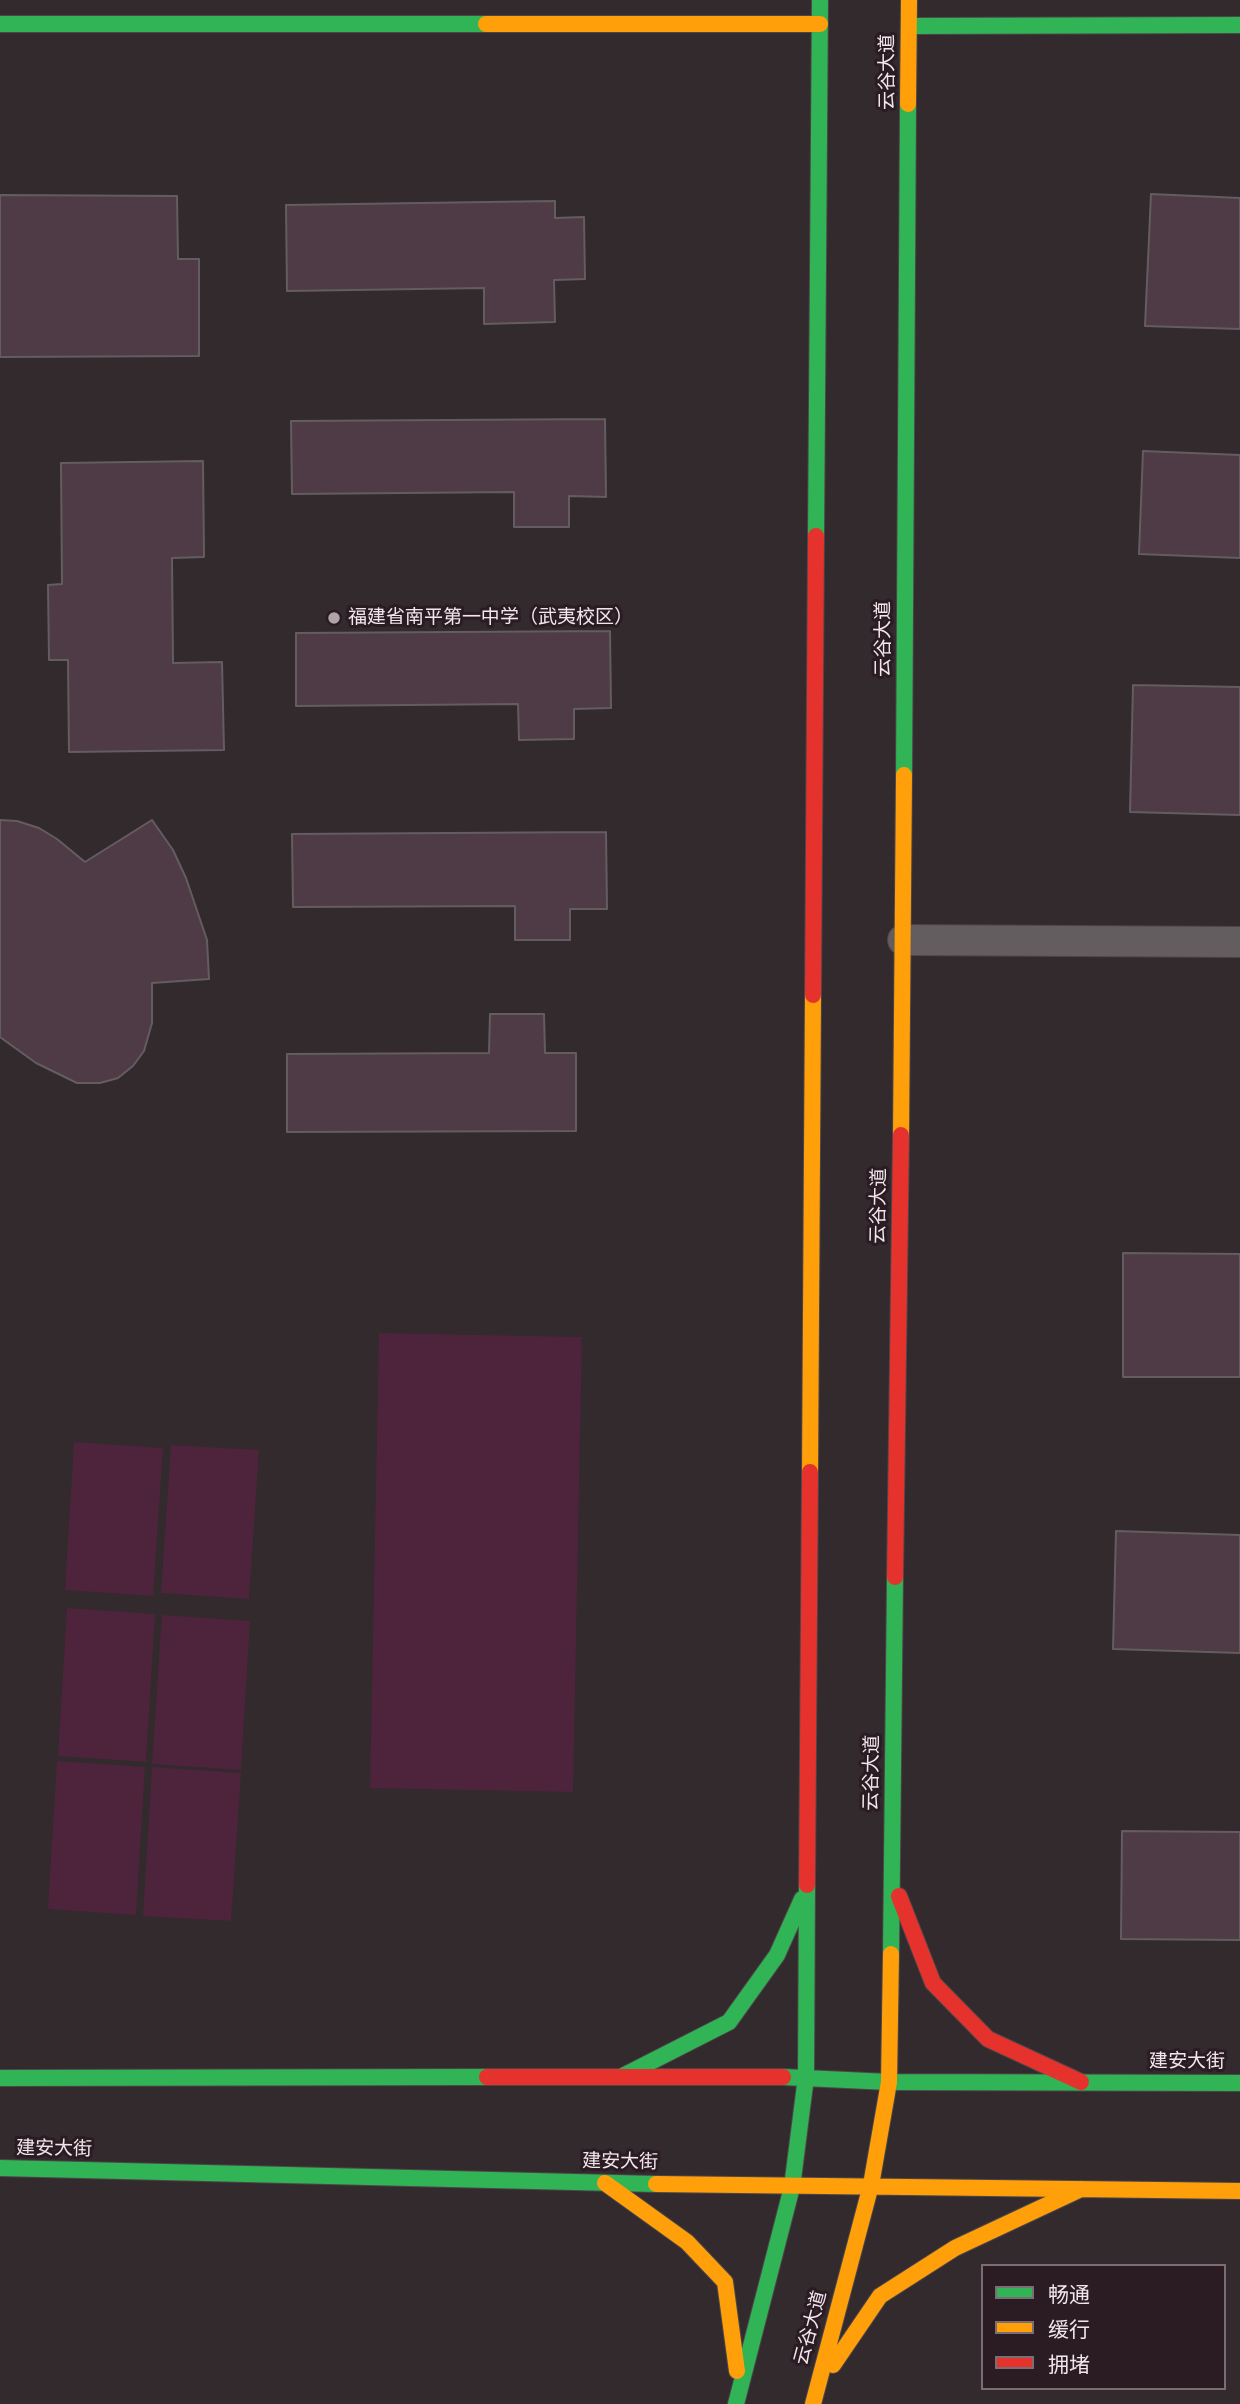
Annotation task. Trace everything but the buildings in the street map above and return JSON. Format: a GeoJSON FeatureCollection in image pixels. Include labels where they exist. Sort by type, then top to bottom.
{"type":"FeatureCollection","features":[{"type":"Feature","properties":{"kind":"main road","name":"云谷大道"},"geometry":{"type":"LineString","coordinates":[[813,2404],[871,2185],[889,2082],[903,940],[909,0]]}},
{"type":"Feature","properties":{"kind":"main road"},"geometry":{"type":"LineString","coordinates":[[738,2397],[792,2187],[806,2077],[820,24],[815,1]]}},
{"type":"Feature","properties":{"kind":"main road"},"geometry":{"type":"LineString","coordinates":[[0,24],[820,24]]}},
{"type":"Feature","properties":{"kind":"main road"},"geometry":{"type":"LineString","coordinates":[[910,26],[1240,25]]}},
{"type":"Feature","properties":{"kind":"main road"},"geometry":{"type":"LineString","coordinates":[[891,1877],[933,1983],[989,2039],[1081,2082]]}},
{"type":"Feature","properties":{"kind":"main road"},"geometry":{"type":"LineString","coordinates":[[621,2077],[729,2022],[777,1955],[807,1888]]}},
{"type":"Feature","properties":{"kind":"main road","name":"建安大街"},"geometry":{"type":"LineString","coordinates":[[0,2078],[806,2077],[889,2082],[1240,2083]]}},
{"type":"Feature","properties":{"kind":"main road","name":"建安大街"},"geometry":{"type":"LineString","coordinates":[[0,2168],[792,2187],[871,2185],[1240,2191]]}},
{"type":"Feature","properties":{"kind":"main road"},"geometry":{"type":"LineString","coordinates":[[605,2183],[687,2242],[725,2282],[738,2397]]}},
{"type":"Feature","properties":{"kind":"main road"},"geometry":{"type":"LineString","coordinates":[[818,2387],[880,2296],[956,2248],[1082,2189]]}},
{"type":"Feature","properties":{"kind":"street"},"geometry":{"type":"LineString","coordinates":[[903,940],[1240,942]]}},
{"type":"Feature","properties":{"kind":"shaded area"},"geometry":{"type":"Polygon","coordinates":[[[379,1333],[582,1337],[573,1792],[370,1788],[379,1333]]]}},
{"type":"Feature","properties":{"kind":"shaded area"},"geometry":{"type":"Polygon","coordinates":[[[74,1442],[163,1448],[153,1596],[65,1590],[74,1442]]]}},
{"type":"Feature","properties":{"kind":"shaded area"},"geometry":{"type":"Polygon","coordinates":[[[171,1445],[259,1450],[249,1599],[161,1593],[171,1445]]]}},
{"type":"Feature","properties":{"kind":"shaded area"},"geometry":{"type":"Polygon","coordinates":[[[67,1608],[155,1614],[146,1762],[58,1756],[67,1608]]]}},
{"type":"Feature","properties":{"kind":"shaded area"},"geometry":{"type":"Polygon","coordinates":[[[162,1615],[250,1621],[241,1770],[152,1764],[162,1615]]]}},
{"type":"Feature","properties":{"kind":"shaded area"},"geometry":{"type":"Polygon","coordinates":[[[57,1761],[145,1767],[136,1915],[48,1909],[57,1761]]]}},
{"type":"Feature","properties":{"kind":"shaded area"},"geometry":{"type":"Polygon","coordinates":[[[152,1767],[241,1773],[231,1921],[143,1916],[152,1767]]]}},
{"type":"Feature","properties":{"kind":"traffic: fast"},"geometry":{"type":"LineString","coordinates":[[816,536],[820,0]]}},
{"type":"Feature","properties":{"kind":"traffic: fast"},"geometry":{"type":"LineString","coordinates":[[0,24],[486,24]]}},
{"type":"Feature","properties":{"kind":"traffic: fast"},"geometry":{"type":"LineString","coordinates":[[910,26],[1240,25]]}},
{"type":"Feature","properties":{"kind":"traffic: fast"},"geometry":{"type":"LineString","coordinates":[[904,775],[908,104]]}},
{"type":"Feature","properties":{"kind":"traffic: fast"},"geometry":{"type":"LineString","coordinates":[[891,1954],[895,1577]]}},
{"type":"Feature","properties":{"kind":"traffic: fast"},"geometry":{"type":"LineString","coordinates":[[736,2404],[792,2187],[806,2077],[807,1885]]}},
{"type":"Feature","properties":{"kind":"traffic: fast"},"geometry":{"type":"LineString","coordinates":[[621,2077],[729,2022],[777,1955],[802,1899]]}},
{"type":"Feature","properties":{"kind":"traffic: fast"},"geometry":{"type":"LineString","coordinates":[[0,2078],[487,2077]]}},
{"type":"Feature","properties":{"kind":"traffic: fast"},"geometry":{"type":"LineString","coordinates":[[783,2077],[889,2082],[1240,2083]]}},
{"type":"Feature","properties":{"kind":"traffic: fast"},"geometry":{"type":"LineString","coordinates":[[0,2168],[656,2184]]}},
{"type":"Feature","properties":{"kind":"traffic: slow"},"geometry":{"type":"LineString","coordinates":[[908,104],[909,0]]}},
{"type":"Feature","properties":{"kind":"traffic: slow"},"geometry":{"type":"LineString","coordinates":[[486,24],[820,24]]}},
{"type":"Feature","properties":{"kind":"traffic: slow"},"geometry":{"type":"LineString","coordinates":[[901,1135],[904,775]]}},
{"type":"Feature","properties":{"kind":"traffic: slow"},"geometry":{"type":"LineString","coordinates":[[810,1472],[813,995]]}},
{"type":"Feature","properties":{"kind":"traffic: slow"},"geometry":{"type":"LineString","coordinates":[[813,2404],[871,2185],[889,2082],[891,1954]]}},
{"type":"Feature","properties":{"kind":"traffic: slow"},"geometry":{"type":"LineString","coordinates":[[605,2183],[687,2242],[725,2282],[737,2371]]}},
{"type":"Feature","properties":{"kind":"traffic: slow"},"geometry":{"type":"LineString","coordinates":[[656,2184],[1240,2191]]}},
{"type":"Feature","properties":{"kind":"traffic: slow"},"geometry":{"type":"LineString","coordinates":[[833,2365],[880,2296],[955,2248],[1081,2189]]}},
{"type":"Feature","properties":{"kind":"traffic: jam"},"geometry":{"type":"LineString","coordinates":[[813,995],[816,536]]}},
{"type":"Feature","properties":{"kind":"traffic: jam"},"geometry":{"type":"LineString","coordinates":[[895,1577],[901,1135]]}},
{"type":"Feature","properties":{"kind":"traffic: jam"},"geometry":{"type":"LineString","coordinates":[[807,1885],[810,1472]]}},
{"type":"Feature","properties":{"kind":"traffic: jam"},"geometry":{"type":"LineString","coordinates":[[899,1896],[933,1983],[988,2039],[1081,2082]]}},
{"type":"Feature","properties":{"kind":"traffic: jam"},"geometry":{"type":"LineString","coordinates":[[487,2077],[783,2077]]}},
{"type":"Feature","properties":{"kind":"place","name":"福建省南平第一中学（武夷校区）"},"geometry":{"type":"Point","coordinates":[334,618]}}]}
